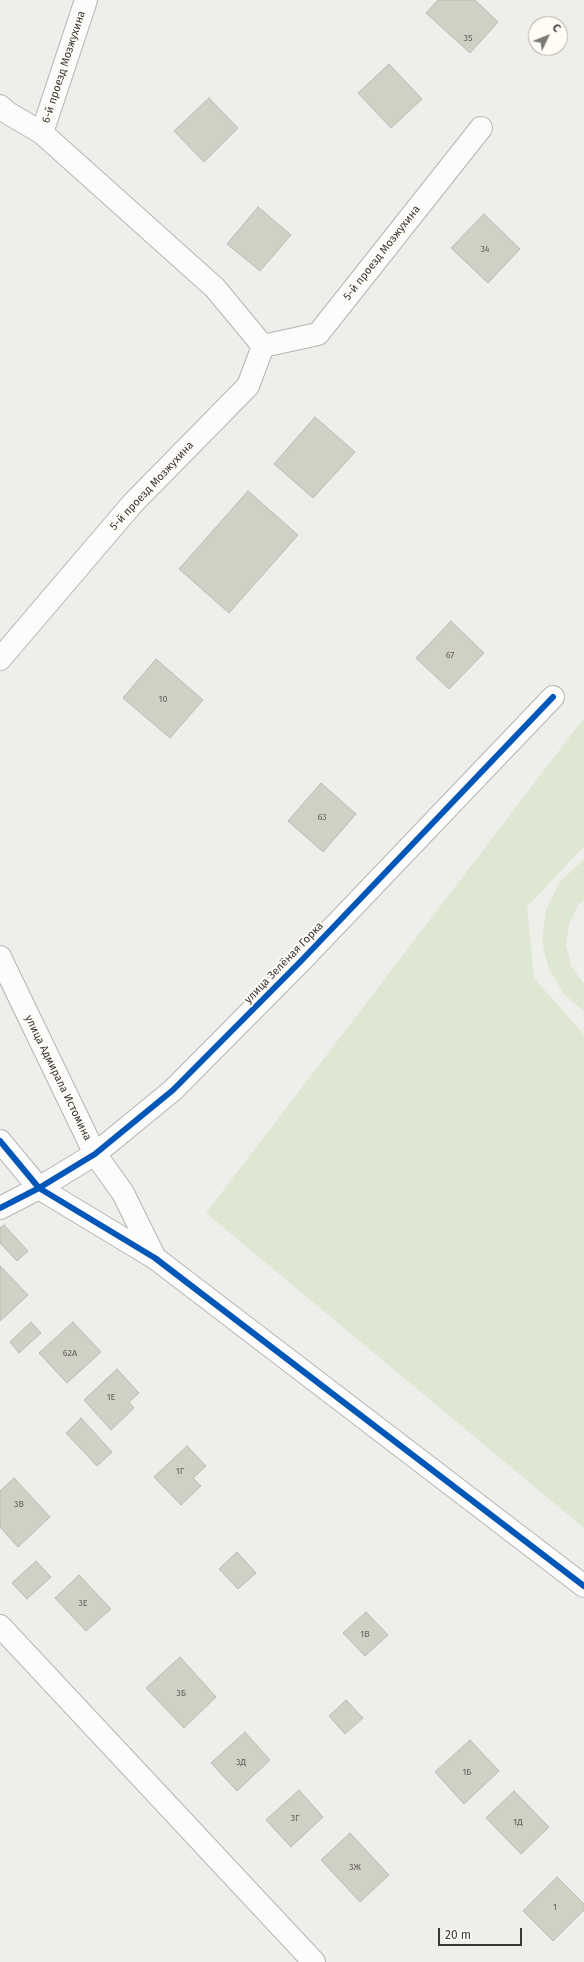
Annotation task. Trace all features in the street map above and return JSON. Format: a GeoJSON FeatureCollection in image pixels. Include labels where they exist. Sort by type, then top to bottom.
{"type":"FeatureCollection","features":[{"type":"Feature","properties":{"kind":"street","name":"6-й проезд Мозжухина"},"geometry":{"type":"LineString","coordinates":[[42,133],[86,0]]}},
{"type":"Feature","properties":{"kind":"street"},"geometry":{"type":"LineString","coordinates":[[0,106],[8,113],[42,133],[215,288],[263,346]]}},
{"type":"Feature","properties":{"kind":"street","name":"5-й проезд Мозжухина"},"geometry":{"type":"LineString","coordinates":[[0,659],[133,503],[248,386],[263,346],[318,334],[481,128]]}},
{"type":"Feature","properties":{"kind":"street","name":"улица Зелёная Горка"},"geometry":{"type":"LineString","coordinates":[[0,1208],[39,1188],[95,1154],[173,1090],[296,967],[553,697]]}},
{"type":"Feature","properties":{"kind":"street","name":"улица Адмирала Истомина"},"geometry":{"type":"LineString","coordinates":[[0,957],[95,1154],[123,1193],[155,1258]]}},
{"type":"Feature","properties":{"kind":"street"},"geometry":{"type":"LineString","coordinates":[[0,1140],[39,1188],[155,1258],[584,1586]]}},
{"type":"Feature","properties":{"kind":"street"},"geometry":{"type":"LineString","coordinates":[[0,1626],[314,1962]]}},
{"type":"Feature","properties":{"kind":"green space"},"geometry":{"type":"Polygon","coordinates":[[[584,718],[584,846],[527,907],[534,978],[584,1035],[584,1528],[206,1213],[584,718]]]}},
{"type":"Feature","properties":{"kind":"green space"},"geometry":{"type":"Polygon","coordinates":[[[584,859],[584,900],[578,905],[569,924],[566,945],[571,966],[584,984],[584,1011],[565,995],[549,970],[542,940],[546,910],[559,883],[584,859]]]}},
{"type":"Feature","properties":{"kind":"building"},"geometry":{"type":"Polygon","coordinates":[[[438,0],[475,0],[498,22],[470,53],[426,13],[438,0]]]}},
{"type":"Feature","properties":{"kind":"building"},"geometry":{"type":"Polygon","coordinates":[[[389,64],[422,99],[391,128],[358,93],[389,64]]]}},
{"type":"Feature","properties":{"kind":"building"},"geometry":{"type":"Polygon","coordinates":[[[209,98],[238,128],[204,162],[174,131],[209,98]]]}},
{"type":"Feature","properties":{"kind":"building"},"geometry":{"type":"Polygon","coordinates":[[[258,207],[291,235],[260,271],[227,244],[258,207]]]}},
{"type":"Feature","properties":{"kind":"building"},"geometry":{"type":"Polygon","coordinates":[[[484,214],[520,249],[488,283],[451,248],[484,214]]]}},
{"type":"Feature","properties":{"kind":"building"},"geometry":{"type":"Polygon","coordinates":[[[315,417],[355,452],[313,498],[274,464],[315,417]]]}},
{"type":"Feature","properties":{"kind":"building"},"geometry":{"type":"Polygon","coordinates":[[[248,491],[298,535],[229,613],[179,569],[248,491]]]}},
{"type":"Feature","properties":{"kind":"building"},"geometry":{"type":"Polygon","coordinates":[[[451,621],[484,653],[449,689],[416,658],[451,621]]]}},
{"type":"Feature","properties":{"kind":"building"},"geometry":{"type":"Polygon","coordinates":[[[156,659],[203,700],[170,738],[123,698],[156,659]]]}},
{"type":"Feature","properties":{"kind":"building"},"geometry":{"type":"Polygon","coordinates":[[[321,783],[356,814],[323,852],[288,821],[321,783]]]}},
{"type":"Feature","properties":{"kind":"building"},"geometry":{"type":"Polygon","coordinates":[[[4,1225],[28,1251],[17,1261],[0,1243],[0,1228],[4,1225]]]}},
{"type":"Feature","properties":{"kind":"building"},"geometry":{"type":"Polygon","coordinates":[[[0,1266],[28,1295],[0,1321],[0,1266]]]}},
{"type":"Feature","properties":{"kind":"building"},"geometry":{"type":"Polygon","coordinates":[[[31,1322],[41,1333],[19,1353],[10,1342],[31,1322]]]}},
{"type":"Feature","properties":{"kind":"building"},"geometry":{"type":"Polygon","coordinates":[[[73,1322],[101,1352],[67,1383],[39,1353],[73,1322]]]}},
{"type":"Feature","properties":{"kind":"building"},"geometry":{"type":"Polygon","coordinates":[[[117,1369],[139,1393],[129,1402],[134,1408],[111,1430],[84,1400],[117,1369]]]}},
{"type":"Feature","properties":{"kind":"building"},"geometry":{"type":"Polygon","coordinates":[[[81,1418],[112,1452],[97,1466],[66,1433],[81,1418]]]}},
{"type":"Feature","properties":{"kind":"building"},"geometry":{"type":"Polygon","coordinates":[[[187,1446],[206,1466],[193,1478],[201,1486],[181,1505],[154,1477],[187,1446]]]}},
{"type":"Feature","properties":{"kind":"building"},"geometry":{"type":"Polygon","coordinates":[[[14,1478],[50,1517],[18,1547],[0,1527],[0,1491],[14,1478]]]}},
{"type":"Feature","properties":{"kind":"building"},"geometry":{"type":"Polygon","coordinates":[[[237,1552],[256,1573],[238,1589],[219,1569],[237,1552]]]}},
{"type":"Feature","properties":{"kind":"building"},"geometry":{"type":"Polygon","coordinates":[[[36,1561],[51,1577],[27,1599],[12,1583],[36,1561]]]}},
{"type":"Feature","properties":{"kind":"building"},"geometry":{"type":"Polygon","coordinates":[[[79,1575],[111,1609],[86,1631],[55,1598],[79,1575]]]}},
{"type":"Feature","properties":{"kind":"building"},"geometry":{"type":"Polygon","coordinates":[[[366,1612],[388,1635],[365,1656],[343,1633],[366,1612]]]}},
{"type":"Feature","properties":{"kind":"building"},"geometry":{"type":"Polygon","coordinates":[[[180,1657],[216,1697],[184,1728],[146,1688],[180,1657]]]}},
{"type":"Feature","properties":{"kind":"building"},"geometry":{"type":"Polygon","coordinates":[[[346,1700],[363,1718],[345,1734],[329,1716],[346,1700]]]}},
{"type":"Feature","properties":{"kind":"building"},"geometry":{"type":"Polygon","coordinates":[[[245,1732],[270,1760],[237,1791],[211,1763],[245,1732]]]}},
{"type":"Feature","properties":{"kind":"building"},"geometry":{"type":"Polygon","coordinates":[[[470,1740],[499,1771],[464,1804],[435,1772],[470,1740]]]}},
{"type":"Feature","properties":{"kind":"building"},"geometry":{"type":"Polygon","coordinates":[[[299,1790],[323,1817],[291,1847],[266,1820],[299,1790]]]}},
{"type":"Feature","properties":{"kind":"building"},"geometry":{"type":"Polygon","coordinates":[[[514,1791],[549,1827],[521,1854],[486,1818],[514,1791]]]}},
{"type":"Feature","properties":{"kind":"building"},"geometry":{"type":"Polygon","coordinates":[[[350,1833],[389,1875],[360,1902],[321,1860],[350,1833]]]}},
{"type":"Feature","properties":{"kind":"building"},"geometry":{"type":"Polygon","coordinates":[[[557,1877],[584,1904],[584,1910],[553,1941],[523,1911],[557,1877]]]}},
{"type":"Feature","properties":{"kind":"cycle path"},"geometry":{"type":"LineString","coordinates":[[0,1208],[39,1188],[95,1154],[173,1090],[301,961],[553,697]]}},
{"type":"Feature","properties":{"kind":"cycle path"},"geometry":{"type":"LineString","coordinates":[[0,1141],[39,1188],[155,1258],[584,1586]]}}]}
